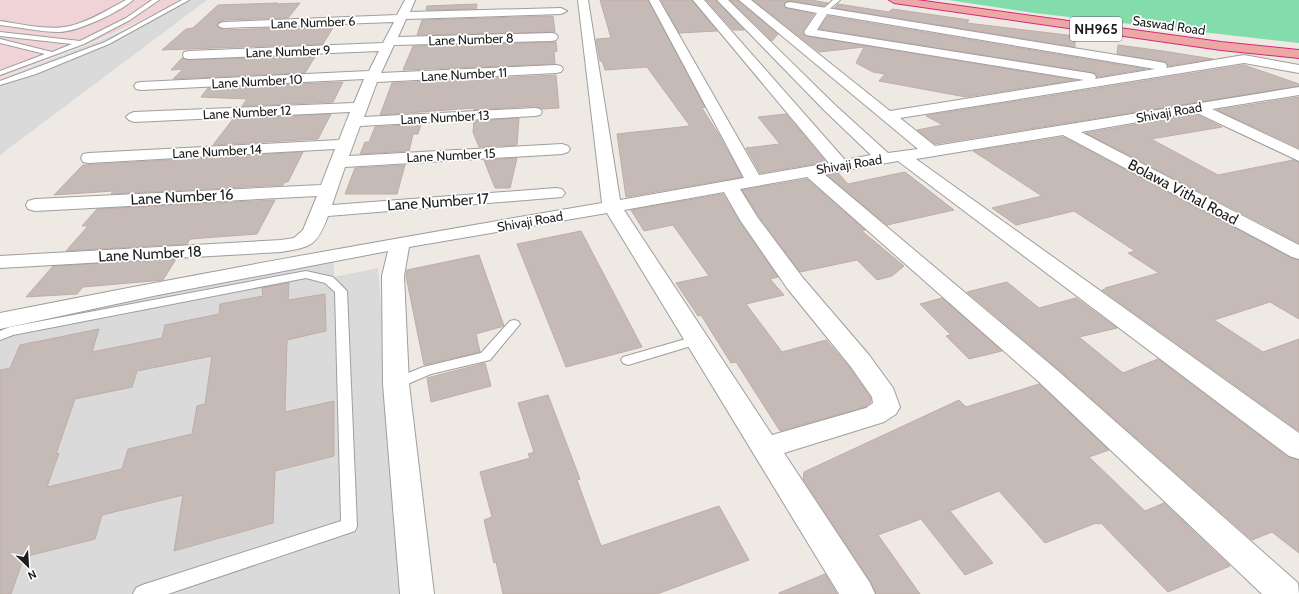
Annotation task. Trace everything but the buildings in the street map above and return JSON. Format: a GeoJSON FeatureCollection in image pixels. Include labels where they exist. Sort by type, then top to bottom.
{"type":"FeatureCollection","features":[{"type":"Feature","properties":{"kind":"highway","name":"Saswad Road"},"geometry":{"type":"LineString","coordinates":[[894,0],[1024,20],[1238,49],[1299,54]]}},
{"type":"Feature","properties":{"kind":"highway","name":"Saswad Road"},"geometry":{"type":"LineString","coordinates":[[933,0],[1238,49],[1299,47]]}},
{"type":"Feature","properties":{"kind":"street"},"geometry":{"type":"LineString","coordinates":[[320,211],[360,107],[388,44],[410,0]]}},
{"type":"Feature","properties":{"kind":"street"},"geometry":{"type":"LineString","coordinates":[[583,0],[612,207],[858,594]]}},
{"type":"Feature","properties":{"kind":"street"},"geometry":{"type":"LineString","coordinates":[[654,0],[754,181]]}},
{"type":"Feature","properties":{"kind":"street"},"geometry":{"type":"LineString","coordinates":[[698,0],[841,166]]}},
{"type":"Feature","properties":{"kind":"street"},"geometry":{"type":"LineString","coordinates":[[722,0],[830,108],[893,157],[1295,440]]}},
{"type":"Feature","properties":{"kind":"street"},"geometry":{"type":"LineString","coordinates":[[744,0],[932,152]]}},
{"type":"Feature","properties":{"kind":"street"},"geometry":{"type":"LineString","coordinates":[[790,5],[1179,69]]}},
{"type":"Feature","properties":{"kind":"street","name":"Lane Number 6"},"geometry":{"type":"LineString","coordinates":[[224,25],[561,11]]}},
{"type":"Feature","properties":{"kind":"street"},"geometry":{"type":"LineString","coordinates":[[824,11],[810,32],[1108,80]]}},
{"type":"Feature","properties":{"kind":"street","name":"Lane Number 8"},"geometry":{"type":"LineString","coordinates":[[388,44],[552,37]]}},
{"type":"Feature","properties":{"kind":"street","name":"Lane Number 9"},"geometry":{"type":"LineString","coordinates":[[189,55],[388,44]]}},
{"type":"Feature","properties":{"kind":"street"},"geometry":{"type":"LineString","coordinates":[[887,116],[1179,69],[1238,49],[1299,69]]}},
{"type":"Feature","properties":{"kind":"street"},"geometry":{"type":"LineString","coordinates":[[1238,49],[1299,82]]}},
{"type":"Feature","properties":{"kind":"street","name":"Lane Number 11"},"geometry":{"type":"LineString","coordinates":[[373,77],[556,69]]}},
{"type":"Feature","properties":{"kind":"street","name":"Lane Number 10"},"geometry":{"type":"LineString","coordinates":[[141,86],[373,77]]}},
{"type":"Feature","properties":{"kind":"street","name":"Shivaji Road"},"geometry":{"type":"LineString","coordinates":[[0,321],[158,288],[400,243],[612,207],[810,171],[1299,91]]}},
{"type":"Feature","properties":{"kind":"street","name":"Lane Number 12"},"geometry":{"type":"LineString","coordinates":[[134,117],[360,107]]}},
{"type":"Feature","properties":{"kind":"street"},"geometry":{"type":"LineString","coordinates":[[1196,107],[1299,156]]}},
{"type":"Feature","properties":{"kind":"street","name":"Lane Number 13"},"geometry":{"type":"LineString","coordinates":[[354,122],[535,112]]}},
{"type":"Feature","properties":{"kind":"street","name":"Bolawa Vithal Road"},"geometry":{"type":"LineString","coordinates":[[1066,130],[1299,253]]}},
{"type":"Feature","properties":{"kind":"street","name":"Lane Number 14"},"geometry":{"type":"LineString","coordinates":[[89,158],[346,144]]}},
{"type":"Feature","properties":{"kind":"street","name":"Lane Number 15"},"geometry":{"type":"LineString","coordinates":[[339,162],[562,149]]}},
{"type":"Feature","properties":{"kind":"street"},"geometry":{"type":"LineString","coordinates":[[810,171],[1048,376],[1286,594]]}},
{"type":"Feature","properties":{"kind":"street"},"geometry":{"type":"LineString","coordinates":[[728,186],[750,220],[796,283],[860,361],[884,396],[887,406],[875,416],[766,448]]}},
{"type":"Feature","properties":{"kind":"street","name":"Lane Number 16"},"geometry":{"type":"LineString","coordinates":[[35,204],[329,190]]}},
{"type":"Feature","properties":{"kind":"street","name":"Lane Number 17"},"geometry":{"type":"LineString","coordinates":[[320,211],[556,193]]}},
{"type":"Feature","properties":{"kind":"street","name":"Lane Number 18"},"geometry":{"type":"LineString","coordinates":[[0,262],[281,246],[300,243],[312,232],[320,211]]}},
{"type":"Feature","properties":{"kind":"street"},"geometry":{"type":"LineString","coordinates":[[400,243],[393,276],[396,384],[417,594]]}},
{"type":"Feature","properties":{"kind":"lane"},"geometry":{"type":"LineString","coordinates":[[0,23],[60,30],[73,28],[105,14],[130,0]]}},
{"type":"Feature","properties":{"kind":"lane"},"geometry":{"type":"LineString","coordinates":[[0,73],[82,43],[128,19],[156,0]]}},
{"type":"Feature","properties":{"kind":"lane"},"geometry":{"type":"LineString","coordinates":[[0,83],[34,72],[107,43],[186,0]]}},
{"type":"Feature","properties":{"kind":"lane"},"geometry":{"type":"LineString","coordinates":[[824,11],[837,0]]}},
{"type":"Feature","properties":{"kind":"lane"},"geometry":{"type":"LineString","coordinates":[[0,34],[82,43]]}},
{"type":"Feature","properties":{"kind":"lane"},"geometry":{"type":"LineString","coordinates":[[0,41],[52,54]]}},
{"type":"Feature","properties":{"kind":"lane"},"geometry":{"type":"LineString","coordinates":[[0,336],[10,331],[306,274],[329,280],[341,291],[349,526],[142,594]]}},
{"type":"Feature","properties":{"kind":"lane"},"geometry":{"type":"LineString","coordinates":[[396,384],[428,370],[485,357],[514,324]]}},
{"type":"Feature","properties":{"kind":"lane"},"geometry":{"type":"LineString","coordinates":[[628,360],[696,340]]}},
{"type":"Feature","properties":{"kind":"shaded area"},"geometry":{"type":"Polygon","coordinates":[[[0,0],[181,0],[100,39],[0,78],[0,0]]]}},
{"type":"Feature","properties":{"kind":"shaded area"},"geometry":{"type":"Polygon","coordinates":[[[182,0],[207,0],[0,155],[0,79],[101,40],[145,21],[182,0]]]}},
{"type":"Feature","properties":{"kind":"shaded area"},"geometry":{"type":"Polygon","coordinates":[[[334,260],[334,277],[378,268],[396,489],[408,594],[0,594],[0,324],[334,260]]]}},
{"type":"Feature","properties":{"kind":"green space"},"geometry":{"type":"Polygon","coordinates":[[[948,0],[1299,0],[1299,43],[1034,13],[948,0]]]}}]}
